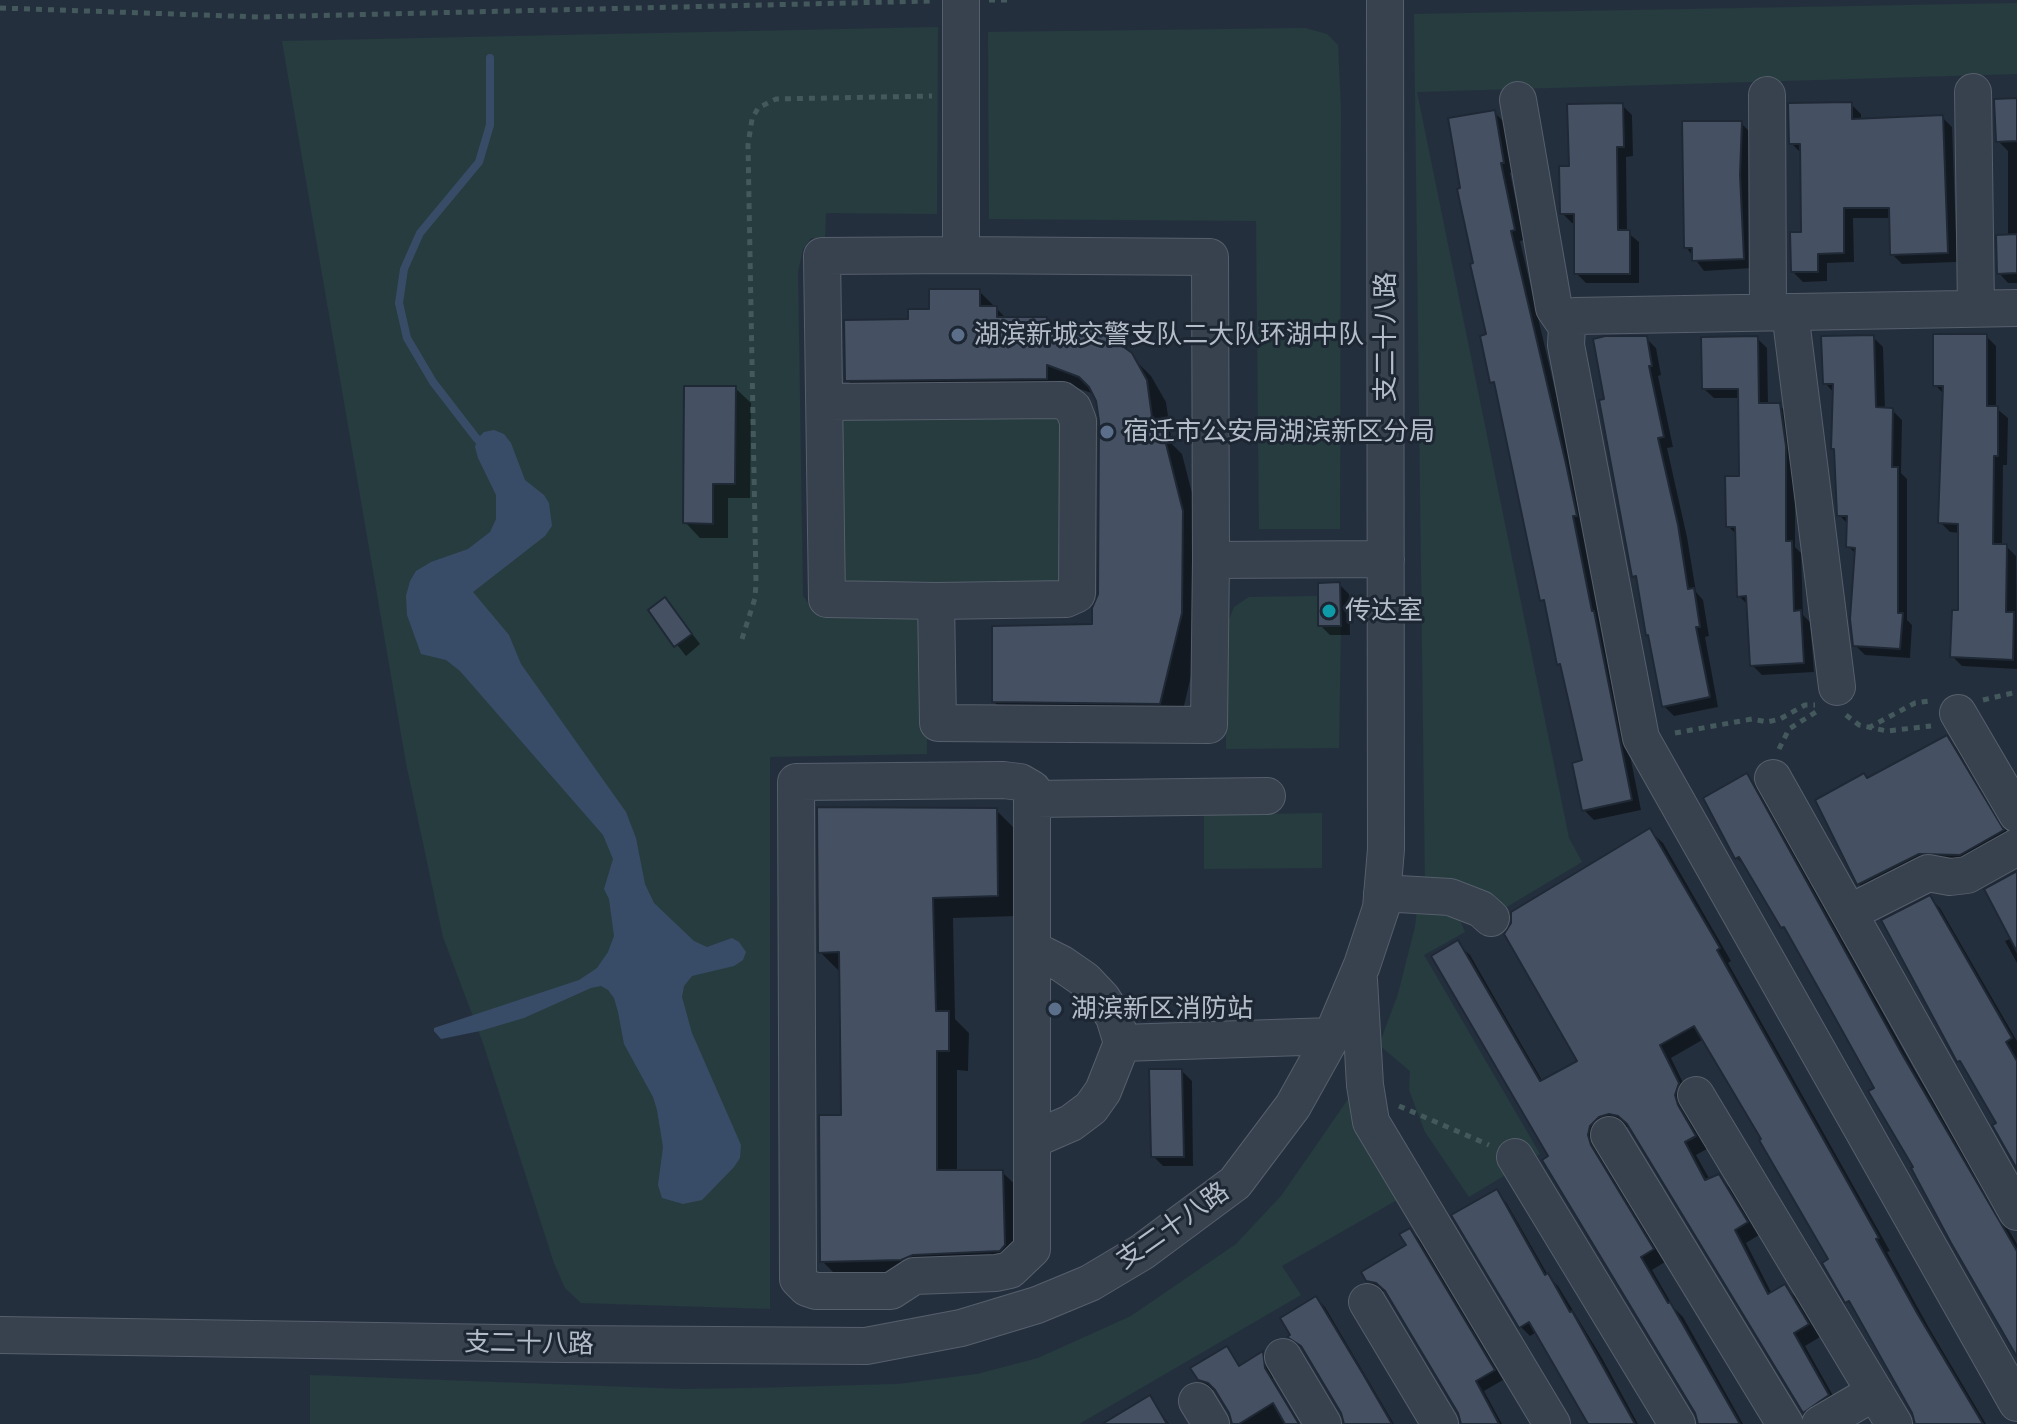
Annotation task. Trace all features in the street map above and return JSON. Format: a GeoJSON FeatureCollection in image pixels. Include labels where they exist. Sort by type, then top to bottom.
{"type":"FeatureCollection","features":[{"type":"Feature","properties":{"kind":"street"},"geometry":{"type":"LineString","coordinates":[[961,0],[961,255]]}},
{"type":"Feature","properties":{"kind":"street","name":"支二十八路"},"geometry":{"type":"LineString","coordinates":[[0,1335],[866,1346],[961,1328],[1037,1305],[1090,1283],[1142,1252],[1235,1183],[1293,1106],[1332,1036],[1359,973],[1381,908],[1386,849],[1385,0]]}},
{"type":"Feature","properties":{"kind":"street"},"geometry":{"type":"LineString","coordinates":[[1973,92],[1976,308]]}},
{"type":"Feature","properties":{"kind":"street"},"geometry":{"type":"LineString","coordinates":[[1767,95],[1779,312],[1837,687]]}},
{"type":"Feature","properties":{"kind":"street"},"geometry":{"type":"LineString","coordinates":[[1518,100],[1554,308],[1567,327]]}},
{"type":"Feature","properties":{"kind":"street"},"geometry":{"type":"LineString","coordinates":[[824,402],[1062,400],[1073,408],[1078,421],[1077,594],[1066,599],[827,599],[824,402],[822,256],[1210,257],[1209,725],[938,723],[936,601]]}},
{"type":"Feature","properties":{"kind":"street"},"geometry":{"type":"LineString","coordinates":[[2017,324],[2017,308],[1575,316],[1567,327],[1566,345],[1641,738],[2017,1403]]}},
{"type":"Feature","properties":{"kind":"street"},"geometry":{"type":"LineString","coordinates":[[1211,560],[1386,559]]}},
{"type":"Feature","properties":{"kind":"street"},"geometry":{"type":"LineString","coordinates":[[1948,706],[2017,814]]}},
{"type":"Feature","properties":{"kind":"street"},"geometry":{"type":"LineString","coordinates":[[1773,778],[2017,1212]]}},
{"type":"Feature","properties":{"kind":"street"},"geometry":{"type":"LineString","coordinates":[[1003,780],[1020,782],[1032,789],[1032,949],[1032,1249],[1010,1270],[996,1273],[914,1276],[891,1291],[816,1291],[807,1288],[798,1279],[796,782],[1003,780]]}},
{"type":"Feature","properties":{"kind":"street"},"geometry":{"type":"LineString","coordinates":[[1032,799],[1267,796]]}},
{"type":"Feature","properties":{"kind":"street"},"geometry":{"type":"LineString","coordinates":[[1849,913],[1928,873],[1950,877],[1967,875],[2017,847]]}},
{"type":"Feature","properties":{"kind":"street"},"geometry":{"type":"LineString","coordinates":[[1382,893],[1450,897],[1481,909],[1491,918]]}},
{"type":"Feature","properties":{"kind":"street"},"geometry":{"type":"LineString","coordinates":[[1032,949],[1062,964],[1093,989],[1114,1017],[1122,1043],[1103,1091],[1091,1108],[1071,1123],[1032,1140]]}},
{"type":"Feature","properties":{"kind":"street"},"geometry":{"type":"LineString","coordinates":[[1359,973],[1365,1085],[1371,1122],[1552,1424]]}},
{"type":"Feature","properties":{"kind":"street"},"geometry":{"type":"LineString","coordinates":[[1122,1043],[1332,1036]]}},
{"type":"Feature","properties":{"kind":"street"},"geometry":{"type":"LineString","coordinates":[[1696,1095],[1894,1424]]}},
{"type":"Feature","properties":{"kind":"street"},"geometry":{"type":"LineString","coordinates":[[1609,1135],[1785,1424]]}},
{"type":"Feature","properties":{"kind":"street"},"geometry":{"type":"LineString","coordinates":[[1515,1157],[1677,1424]]}},
{"type":"Feature","properties":{"kind":"street"},"geometry":{"type":"LineString","coordinates":[[1367,1302],[1440,1424]]}},
{"type":"Feature","properties":{"kind":"street"},"geometry":{"type":"LineString","coordinates":[[1283,1357],[1323,1424]]}},
{"type":"Feature","properties":{"kind":"street"},"geometry":{"type":"LineString","coordinates":[[1820,1424],[1875,1392]]}},
{"type":"Feature","properties":{"kind":"path"},"geometry":{"type":"LineString","coordinates":[[0,8],[260,17],[1007,0]]}},
{"type":"Feature","properties":{"kind":"path"},"geometry":{"type":"LineString","coordinates":[[742,639],[755,598],[756,582],[748,145],[752,119],[758,108],[776,99],[961,95]]}},
{"type":"Feature","properties":{"kind":"path"},"geometry":{"type":"LineString","coordinates":[[1773,778],[1776,754],[1789,729],[1827,705],[1837,687]]}},
{"type":"Feature","properties":{"kind":"path"},"geometry":{"type":"LineString","coordinates":[[1868,728],[1915,703],[1948,706]]}},
{"type":"Feature","properties":{"kind":"path"},"geometry":{"type":"LineString","coordinates":[[1365,1085],[1404,1109],[1515,1157]]}},
{"type":"Feature","properties":{"kind":"green space"},"geometry":{"type":"Polygon","coordinates":[[[2017,3],[2017,74],[1417,92],[1569,838],[1582,862],[1500,911],[1425,885],[1414,14],[2017,3]]]}},
{"type":"Feature","properties":{"kind":"green space"},"geometry":{"type":"Polygon","coordinates":[[[938,27],[937,214],[826,213],[825,238],[811,238],[803,249],[798,272],[803,596],[813,610],[926,616],[927,754],[770,757],[770,1309],[581,1303],[565,1288],[554,1263],[483,1043],[443,937],[406,763],[282,41],[938,27]]]}},
{"type":"Feature","properties":{"kind":"green space"},"geometry":{"type":"Polygon","coordinates":[[[1305,28],[1327,34],[1338,45],[1341,109],[1340,529],[1259,529],[1256,221],[989,219],[988,32],[1305,28]]]}},
{"type":"Feature","properties":{"kind":"green space"},"geometry":{"type":"Polygon","coordinates":[[[1064,410],[1072,581],[851,589],[842,577],[839,423],[843,412],[1064,410]]]}},
{"type":"Feature","properties":{"kind":"green space"},"geometry":{"type":"Polygon","coordinates":[[[1318,596],[1318,626],[1341,626],[1339,748],[1226,749],[1226,643],[1228,622],[1234,607],[1249,597],[1318,596]]]}},
{"type":"Feature","properties":{"kind":"green space"},"geometry":{"type":"Polygon","coordinates":[[[1322,813],[1322,868],[1204,869],[1204,815],[1322,813]]]}},
{"type":"Feature","properties":{"kind":"green space"},"geometry":{"type":"Polygon","coordinates":[[[1417,909],[1457,913],[1465,932],[1424,955],[1540,1154],[1469,1197],[1425,1132],[1409,1090],[1410,1071],[1379,1045],[1398,994],[1417,909]]]}},
{"type":"Feature","properties":{"kind":"green space"},"geometry":{"type":"Polygon","coordinates":[[[1351,1095],[1404,1196],[1282,1266],[1301,1295],[1079,1424],[310,1424],[310,1375],[683,1389],[752,1388],[898,1384],[977,1374],[1038,1358],[1131,1316],[1236,1244],[1281,1196],[1351,1095]]]}},
{"type":"Feature","properties":{"kind":"water"},"geometry":{"type":"Polygon","coordinates":[[[494,430],[504,434],[511,443],[525,480],[549,503],[552,526],[545,536],[473,592],[509,635],[521,664],[626,812],[636,838],[645,884],[654,903],[694,941],[707,947],[732,938],[746,952],[743,960],[734,966],[692,976],[684,986],[682,997],[692,1033],[741,1145],[740,1158],[734,1167],[702,1200],[683,1204],[662,1198],[658,1185],[663,1147],[657,1110],[624,1044],[614,998],[608,990],[601,986],[591,988],[524,1018],[480,1031],[441,1039],[434,1031],[434,1028],[579,980],[597,968],[614,936],[609,899],[604,889],[613,859],[603,835],[460,671],[446,660],[421,654],[407,615],[406,596],[416,571],[431,562],[468,549],[490,532],[496,519],[496,495],[475,447],[477,439],[484,432],[494,430]]]}},
{"type":"Feature","properties":{"kind":"building"},"geometry":{"type":"Polygon","coordinates":[[[2017,98],[2017,141],[1996,142],[1994,99],[2017,98]]]}},
{"type":"Feature","properties":{"kind":"building"},"geometry":{"type":"Polygon","coordinates":[[[1852,102],[1852,119],[1943,115],[1948,253],[1890,255],[1889,208],[1844,208],[1844,253],[1818,254],[1818,272],[1791,272],[1790,232],[1801,232],[1800,144],[1789,144],[1788,103],[1852,102]]]}},
{"type":"Feature","properties":{"kind":"building"},"geometry":{"type":"Polygon","coordinates":[[[1623,103],[1624,147],[1617,147],[1618,230],[1630,230],[1630,274],[1574,274],[1574,214],[1560,214],[1559,166],[1569,166],[1567,104],[1623,103]]]}},
{"type":"Feature","properties":{"kind":"building"},"geometry":{"type":"Polygon","coordinates":[[[1495,110],[1504,163],[1501,163],[1515,230],[1511,231],[1566,464],[1577,516],[1573,516],[1632,800],[1582,811],[1572,763],[1582,760],[1544,600],[1540,601],[1494,382],[1490,383],[1480,336],[1486,334],[1470,264],[1473,263],[1457,189],[1460,188],[1448,118],[1495,110]]]}},
{"type":"Feature","properties":{"kind":"building"},"geometry":{"type":"Polygon","coordinates":[[[1682,121],[1742,121],[1740,175],[1744,259],[1692,261],[1692,248],[1684,248],[1682,121]]]}},
{"type":"Feature","properties":{"kind":"building"},"geometry":{"type":"Polygon","coordinates":[[[2017,234],[2017,273],[1997,274],[1996,235],[2017,234]]]}},
{"type":"Feature","properties":{"kind":"building"},"geometry":{"type":"Polygon","coordinates":[[[929,289],[980,289],[980,306],[997,306],[997,317],[1047,317],[1047,323],[1098,328],[1132,353],[1147,380],[1154,432],[1163,432],[1183,511],[1182,613],[1160,704],[992,702],[992,626],[1092,624],[1092,608],[1098,594],[1099,421],[1096,401],[1079,377],[1047,365],[1047,379],[845,381],[844,320],[908,319],[908,309],[929,309],[929,289]]]}},
{"type":"Feature","properties":{"kind":"building"},"geometry":{"type":"Polygon","coordinates":[[[1933,334],[1987,334],[1987,406],[1998,406],[1993,544],[2007,544],[2006,612],[2014,612],[2013,660],[1950,657],[1952,610],[1958,610],[1958,524],[1938,523],[1943,386],[1933,386],[1933,334]]]}},
{"type":"Feature","properties":{"kind":"building"},"geometry":{"type":"Polygon","coordinates":[[[1874,335],[1876,407],[1893,408],[1892,467],[1898,467],[1898,613],[1903,613],[1900,649],[1853,646],[1850,619],[1855,548],[1846,547],[1847,516],[1837,516],[1834,449],[1831,449],[1833,384],[1823,384],[1821,336],[1874,335]]]}},
{"type":"Feature","properties":{"kind":"building"},"geometry":{"type":"Polygon","coordinates":[[[1647,336],[1652,366],[1649,366],[1664,437],[1658,438],[1678,525],[1688,589],[1694,588],[1700,627],[1696,627],[1710,697],[1662,707],[1636,576],[1632,577],[1599,400],[1604,399],[1593,339],[1647,336]]]}},
{"type":"Feature","properties":{"kind":"building"},"geometry":{"type":"Polygon","coordinates":[[[1758,336],[1759,403],[1780,403],[1786,446],[1786,541],[1792,541],[1794,611],[1801,610],[1804,663],[1750,666],[1746,596],[1737,597],[1735,527],[1726,527],[1725,476],[1739,476],[1738,389],[1702,389],[1701,337],[1758,336]]]}},
{"type":"Feature","properties":{"kind":"building"},"geometry":{"type":"Polygon","coordinates":[[[684,386],[736,386],[735,484],[713,484],[713,524],[683,523],[684,386]]]}},
{"type":"Feature","properties":{"kind":"building","name":"传达室"},"geometry":{"type":"Polygon","coordinates":[[[1340,582],[1341,626],[1318,626],[1318,583],[1340,582]]]}},
{"type":"Feature","properties":{"kind":"building"},"geometry":{"type":"Polygon","coordinates":[[[665,597],[692,634],[674,647],[648,610],[665,597]]]}},
{"type":"Feature","properties":{"kind":"building"},"geometry":{"type":"Polygon","coordinates":[[[1947,735],[2004,830],[1960,855],[1919,854],[1857,885],[1815,800],[1864,773],[1867,778],[1947,735]]]}},
{"type":"Feature","properties":{"kind":"building"},"geometry":{"type":"Polygon","coordinates":[[[1747,773],[1902,1054],[2017,1251],[2017,1357],[1868,1091],[1874,1088],[1834,1016],[1784,927],[1781,928],[1739,857],[1735,859],[1703,798],[1747,773]]]}},
{"type":"Feature","properties":{"kind":"building"},"geometry":{"type":"Polygon","coordinates":[[[817,807],[997,808],[998,896],[933,898],[936,1011],[949,1011],[949,1051],[937,1051],[937,1170],[1003,1170],[1005,1245],[1000,1251],[913,1255],[901,1260],[820,1262],[819,1115],[841,1115],[839,952],[818,953],[817,807]]]}},
{"type":"Feature","properties":{"kind":"building"},"geometry":{"type":"Polygon","coordinates":[[[1650,828],[1720,948],[1717,950],[1879,1238],[1876,1239],[1917,1313],[1983,1424],[1915,1424],[1912,1413],[1849,1301],[1845,1303],[1822,1263],[1828,1259],[1694,1026],[1660,1045],[1679,1083],[1675,1095],[1678,1105],[1696,1136],[1685,1142],[1705,1180],[1719,1174],[1748,1222],[1735,1230],[1768,1294],[1785,1284],[1809,1324],[1794,1333],[1829,1395],[1803,1413],[1627,1124],[1618,1116],[1609,1114],[1599,1117],[1590,1126],[1588,1135],[1591,1145],[1654,1249],[1641,1257],[1740,1424],[1698,1424],[1695,1413],[1542,1160],[1548,1156],[1431,956],[1458,940],[1540,1081],[1577,1061],[1504,934],[1511,923],[1511,912],[1650,828]]]}},
{"type":"Feature","properties":{"kind":"building"},"geometry":{"type":"Polygon","coordinates":[[[2017,871],[2017,952],[1984,889],[2017,871]]]}},
{"type":"Feature","properties":{"kind":"building"},"geometry":{"type":"Polygon","coordinates":[[[1930,895],[2012,1038],[2006,1042],[2017,1061],[2017,1169],[1992,1125],[1996,1123],[1960,1061],[1957,1062],[1881,920],[1930,895]]]}},
{"type":"Feature","properties":{"kind":"building"},"geometry":{"type":"Polygon","coordinates":[[[1149,1069],[1182,1069],[1184,1157],[1151,1157],[1149,1069]]]}},
{"type":"Feature","properties":{"kind":"building"},"geometry":{"type":"Polygon","coordinates":[[[1497,1189],[1545,1275],[1548,1273],[1572,1311],[1635,1424],[1588,1424],[1529,1322],[1519,1328],[1451,1215],[1497,1189]]]}},
{"type":"Feature","properties":{"kind":"building"},"geometry":{"type":"Polygon","coordinates":[[[1410,1228],[1495,1370],[1476,1381],[1499,1424],[1461,1424],[1458,1413],[1385,1291],[1376,1283],[1366,1281],[1361,1272],[1406,1245],[1399,1234],[1410,1228]]]}},
{"type":"Feature","properties":{"kind":"building"},"geometry":{"type":"Polygon","coordinates":[[[1316,1296],[1392,1424],[1344,1424],[1341,1413],[1301,1346],[1287,1337],[1290,1335],[1280,1318],[1316,1296]]]}},
{"type":"Feature","properties":{"kind":"building"},"geometry":{"type":"Polygon","coordinates":[[[1227,1346],[1239,1366],[1263,1351],[1265,1368],[1299,1424],[1285,1424],[1273,1403],[1239,1424],[1232,1424],[1215,1390],[1208,1383],[1198,1380],[1190,1368],[1227,1346]]]}},
{"type":"Feature","properties":{"kind":"building"},"geometry":{"type":"Polygon","coordinates":[[[1150,1395],[1167,1424],[1102,1424],[1150,1395]]]}},
{"type":"Feature","properties":{"kind":"waterway"},"geometry":{"type":"LineString","coordinates":[[477,439],[433,382],[407,338],[399,303],[404,269],[420,233],[479,162],[490,125],[490,58]]}},
{"type":"Feature","properties":{"kind":"place","name":"湖滨新城交警支队二大队环湖中队"},"geometry":{"type":"Point","coordinates":[958,335]}},
{"type":"Feature","properties":{"kind":"place","name":"宿迁市公安局湖滨新区分局"},"geometry":{"type":"Point","coordinates":[1107,432]}},
{"type":"Feature","properties":{"kind":"place","name":"传达室"},"geometry":{"type":"Point","coordinates":[1329,611]}},
{"type":"Feature","properties":{"kind":"place","name":"湖滨新区消防站"},"geometry":{"type":"Point","coordinates":[1055,1009]}}]}
